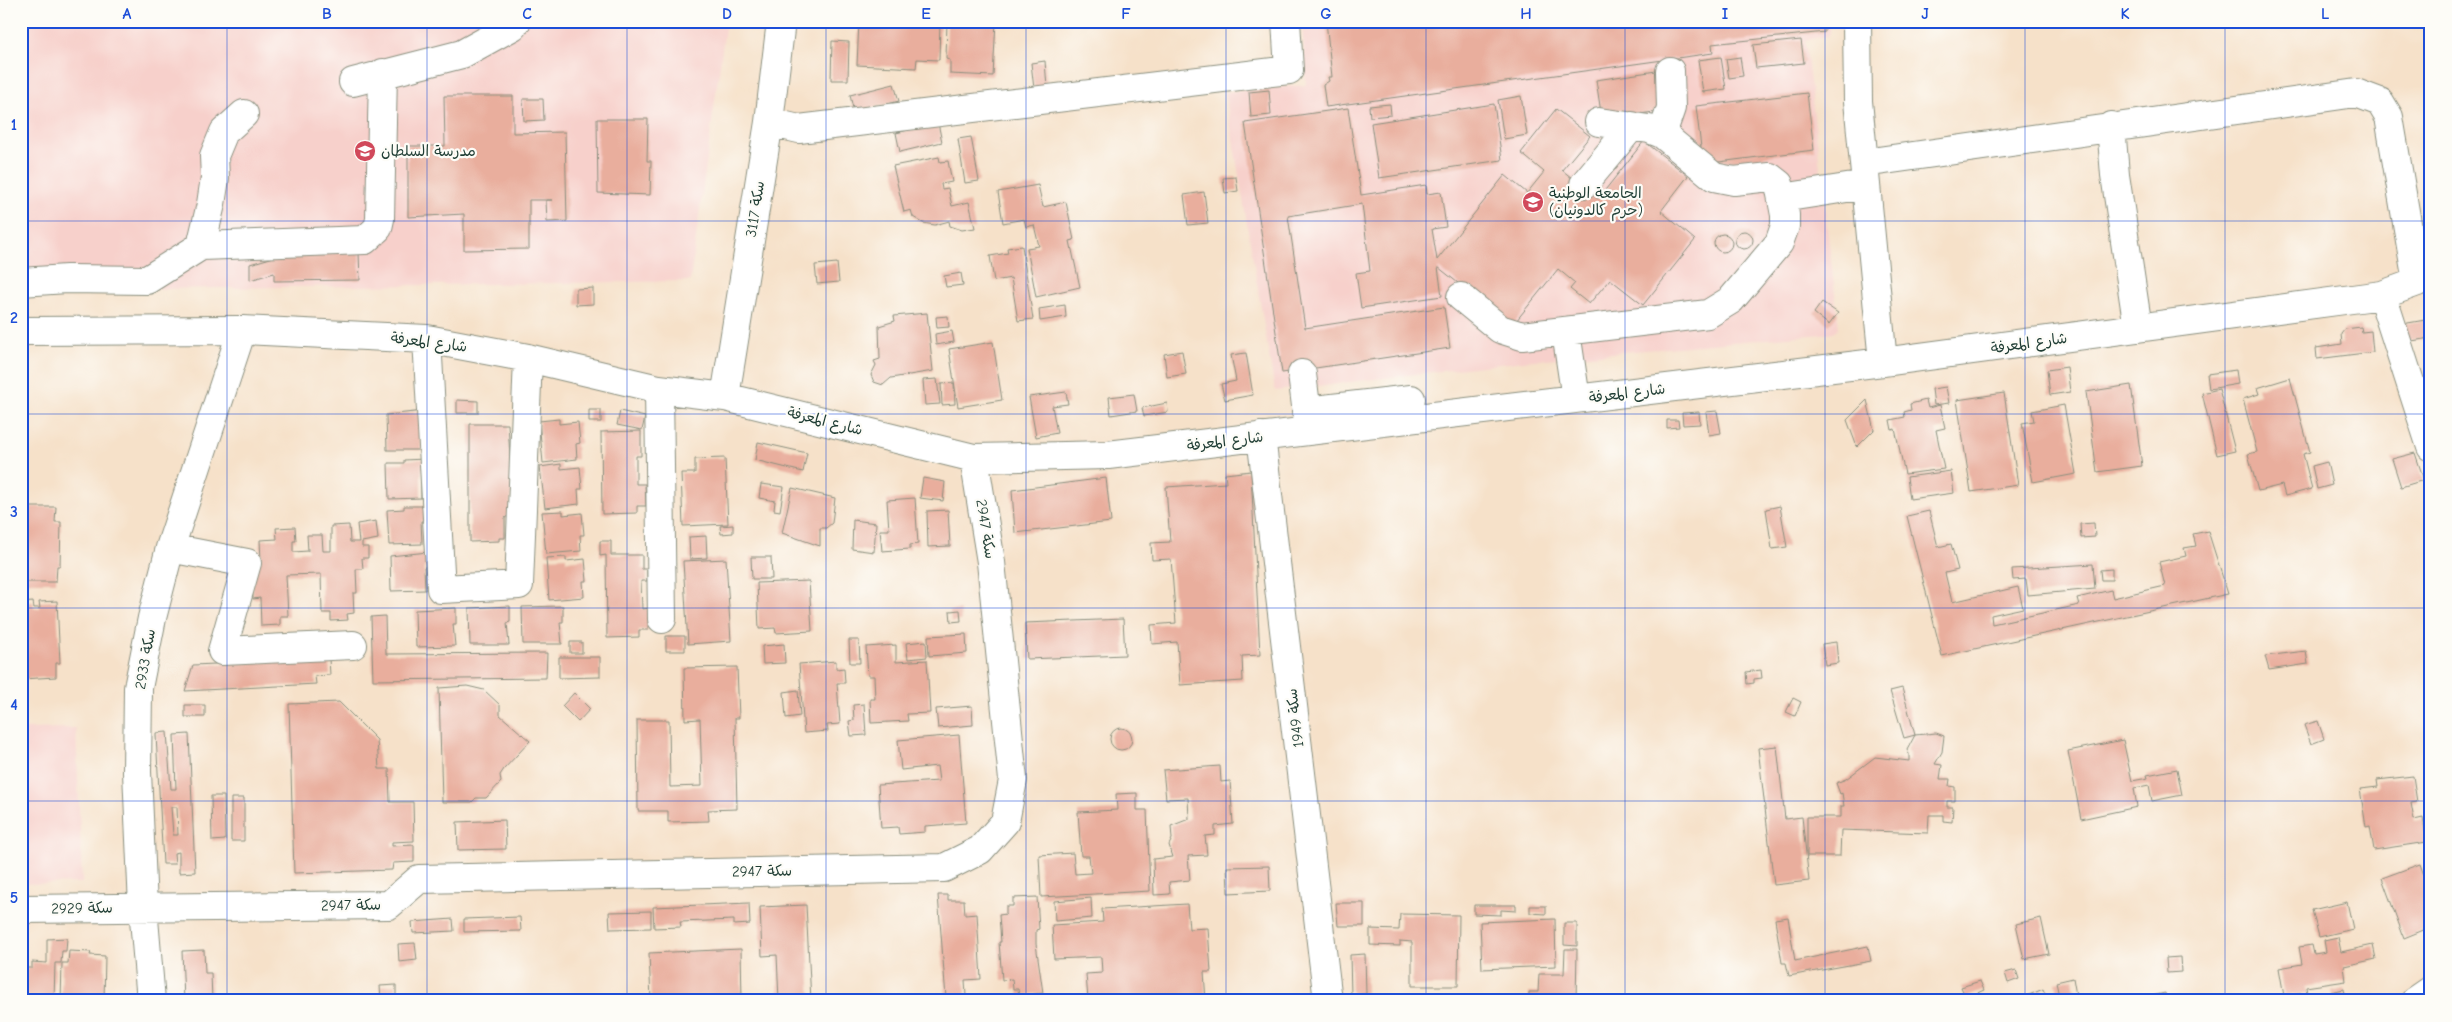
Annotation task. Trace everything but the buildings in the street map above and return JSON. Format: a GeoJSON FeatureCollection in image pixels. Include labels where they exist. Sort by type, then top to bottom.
{"type":"FeatureCollection","features":[{"type":"Feature","properties":{"kind":"street"},"geometry":{"type":"LineString","coordinates":[[353,82],[462,54],[513,26],[517,21]]}},
{"type":"Feature","properties":{"kind":"street","name":"سكة 3117"},"geometry":{"type":"LineString","coordinates":[[725,397],[769,122],[780,21]]}},
{"type":"Feature","properties":{"kind":"street"},"geometry":{"type":"LineString","coordinates":[[769,122],[800,129],[1289,70],[1286,21]]}},
{"type":"Feature","properties":{"kind":"street"},"geometry":{"type":"LineString","coordinates":[[1857,21],[1858,101],[1883,362]]}},
{"type":"Feature","properties":{"kind":"street"},"geometry":{"type":"LineString","coordinates":[[1662,134],[1671,108],[1670,71]]}},
{"type":"Feature","properties":{"kind":"street"},"geometry":{"type":"LineString","coordinates":[[21,282],[67,279],[147,280],[201,246],[365,240],[373,235],[378,228],[380,219],[383,73]]}},
{"type":"Feature","properties":{"kind":"street"},"geometry":{"type":"LineString","coordinates":[[1782,198],[1865,174],[2111,126],[2356,92],[2380,102],[2389,117],[2424,280]]}},
{"type":"Feature","properties":{"kind":"street"},"geometry":{"type":"LineString","coordinates":[[201,246],[208,220],[213,187],[214,156],[224,132],[244,114]]}},
{"type":"Feature","properties":{"kind":"street"},"geometry":{"type":"LineString","coordinates":[[1461,297],[1500,329],[1513,335],[1530,336],[1708,314],[1724,306],[1779,243],[1785,226],[1782,198],[1779,184],[1770,177],[1734,181],[1714,177],[1662,134],[1632,126],[1599,122]]}},
{"type":"Feature","properties":{"kind":"street"},"geometry":{"type":"LineString","coordinates":[[1584,184],[1632,126]]}},
{"type":"Feature","properties":{"kind":"street"},"geometry":{"type":"LineString","coordinates":[[2111,126],[2115,175],[2138,328]]}},
{"type":"Feature","properties":{"kind":"street","name":"شارع المعرفة"},"geometry":{"type":"LineString","coordinates":[[21,331],[242,330],[427,339],[528,358],[659,389],[725,397],[974,458],[1108,454],[1261,436],[1308,421],[1576,399],[1883,362],[2382,295],[2424,280]]}},
{"type":"Feature","properties":{"kind":"street"},"geometry":{"type":"LineString","coordinates":[[2382,295],[2430,444]]}},
{"type":"Feature","properties":{"kind":"street","name":"سكة 2933"},"geometry":{"type":"LineString","coordinates":[[151,1001],[137,772],[138,688],[152,618],[170,548],[242,330]]}},
{"type":"Feature","properties":{"kind":"street"},"geometry":{"type":"LineString","coordinates":[[1566,332],[1576,399]]}},
{"type":"Feature","properties":{"kind":"street"},"geometry":{"type":"LineString","coordinates":[[427,339],[441,589],[519,585],[528,358]]}},
{"type":"Feature","properties":{"kind":"street"},"geometry":{"type":"LineString","coordinates":[[1302,374],[1308,421]]}},
{"type":"Feature","properties":{"kind":"street"},"geometry":{"type":"LineString","coordinates":[[659,389],[662,619]]}},
{"type":"Feature","properties":{"kind":"street","name":"سكة 1949"},"geometry":{"type":"LineString","coordinates":[[1261,436],[1328,1001]]}},
{"type":"Feature","properties":{"kind":"street","name":"سكة 2947"},"geometry":{"type":"LineString","coordinates":[[144,907],[389,905],[419,879],[944,868],[980,850],[1005,822],[1013,780],[991,562],[974,458]]}},
{"type":"Feature","properties":{"kind":"street"},"geometry":{"type":"LineString","coordinates":[[170,548],[247,563],[222,651],[353,645]]}},
{"type":"Feature","properties":{"kind":"street","name":"سكة 2929"},"geometry":{"type":"LineString","coordinates":[[21,909],[144,907]]}},
{"type":"Feature","properties":{"kind":"street"},"geometry":{"type":"LineString","coordinates":[[2415,1001],[2431,990]]}},
{"type":"Feature","properties":{"kind":"shaded area","name":"مدرسة السلطان"},"geometry":{"type":"Polygon","coordinates":[[[21,21],[726,21],[690,281],[21,291],[21,21]]]}},
{"type":"Feature","properties":{"kind":"shaded area","name":"الجامعة الوطنية (حرم كالدونيان)"},"geometry":{"type":"Polygon","coordinates":[[[1302,21],[1830,21],[1828,36],[1805,40],[1839,328],[1834,333],[1524,361],[1275,391],[1225,92],[1306,85],[1302,21]]]}},
{"type":"Feature","properties":{"kind":"shaded area"},"geometry":{"type":"Polygon","coordinates":[[[76,728],[82,883],[21,884],[21,729],[76,728]]]}},
{"type":"Feature","properties":{"kind":"place","name":"مدرسة السلطان"},"geometry":{"type":"Point","coordinates":[365,151]}},
{"type":"Feature","properties":{"kind":"place","name":"الجامعة الوطنية (حرم كالدونيان)"},"geometry":{"type":"Point","coordinates":[1533,202]}}]}
